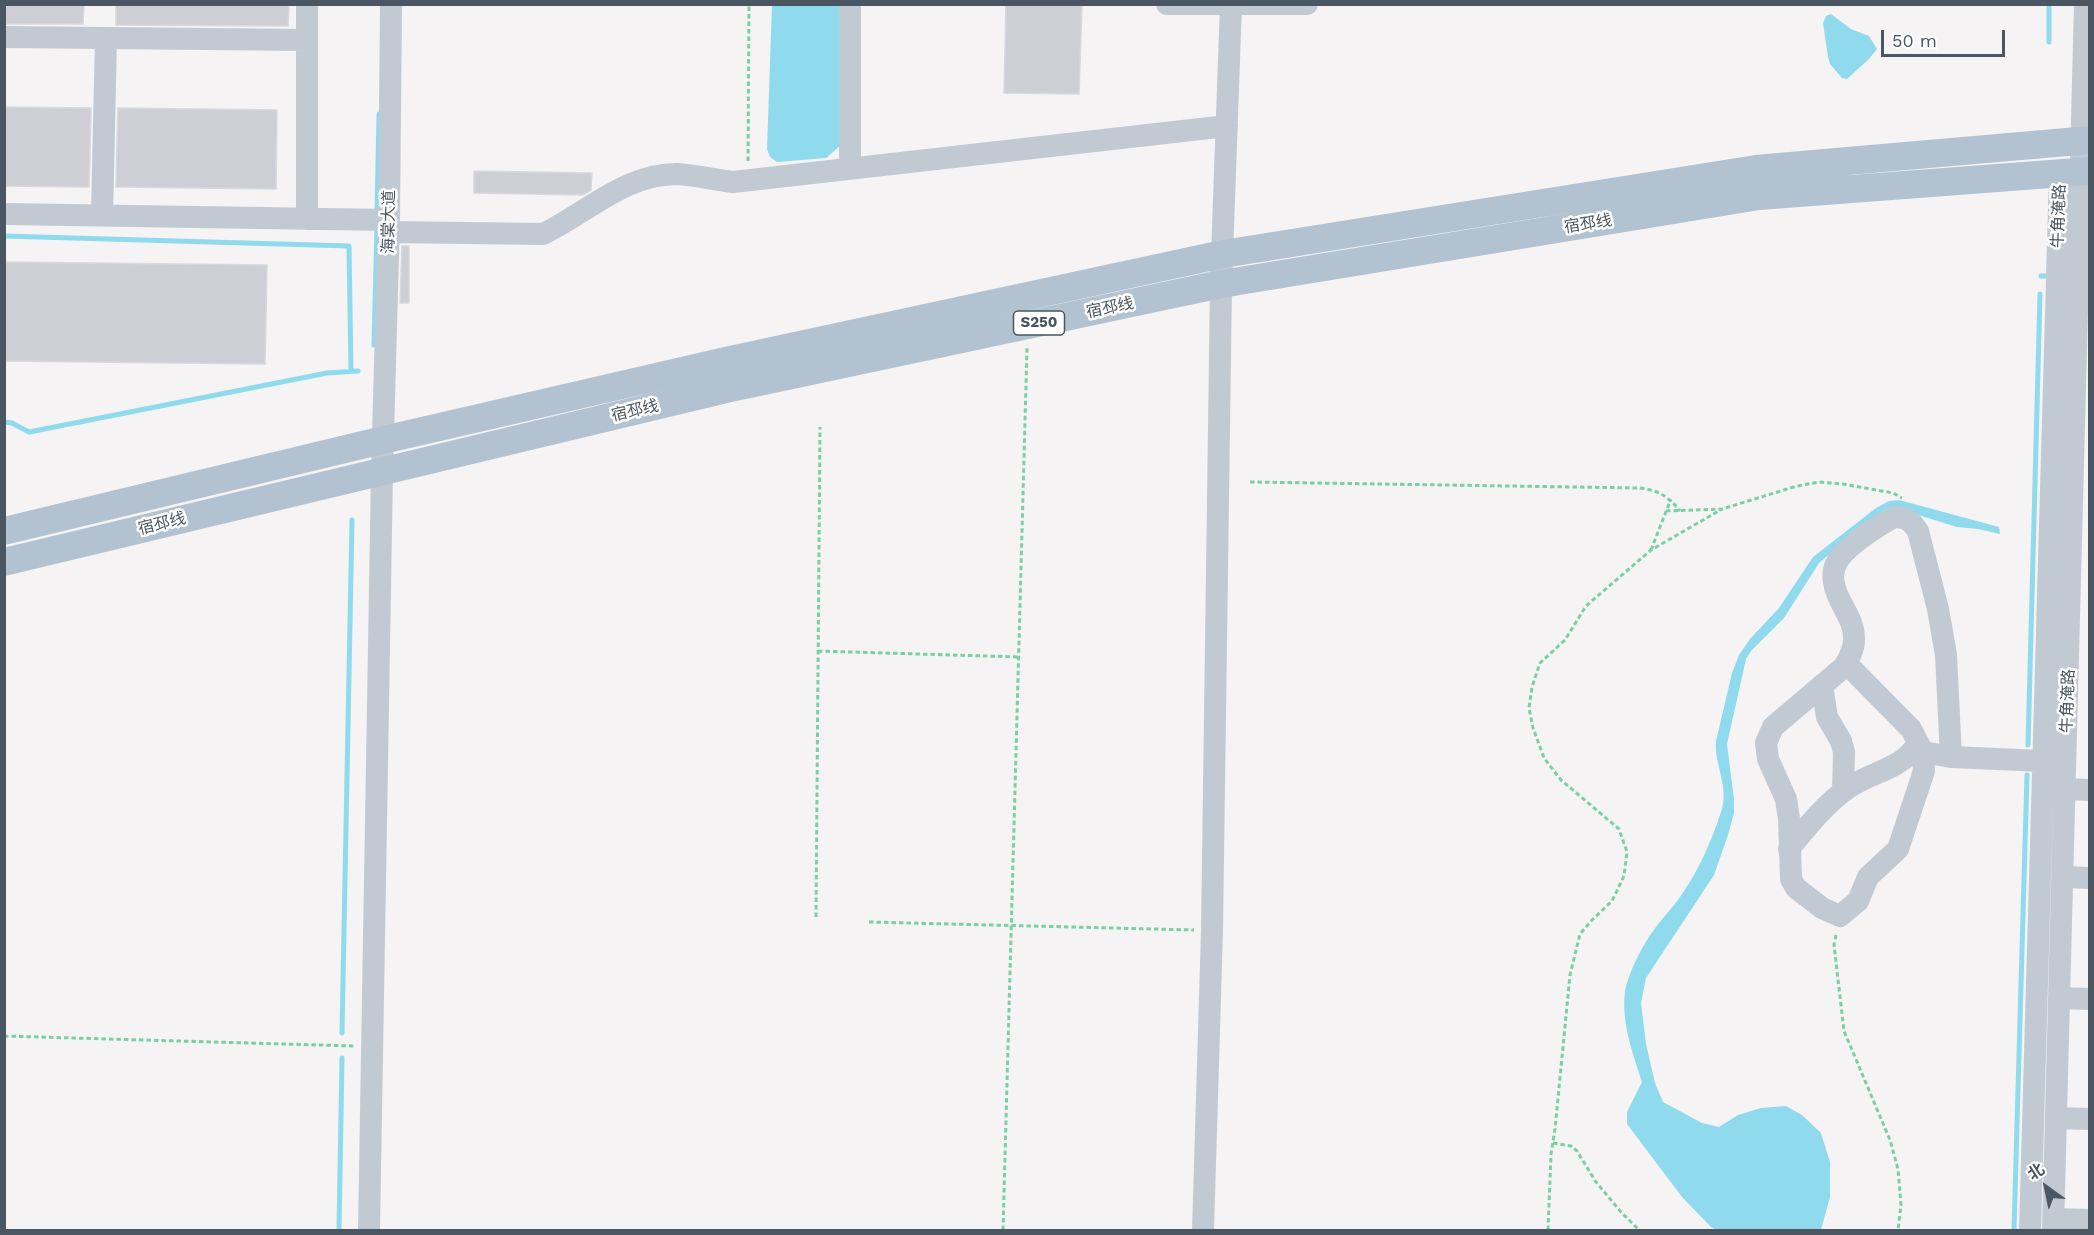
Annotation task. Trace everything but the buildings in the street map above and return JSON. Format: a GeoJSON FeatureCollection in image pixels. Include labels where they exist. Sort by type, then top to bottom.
{"type":"FeatureCollection","features":[{"type":"Feature","properties":{"kind":"main road","name":"宿邳线"},"geometry":{"type":"LineString","coordinates":[[4,531],[726,361],[1223,254],[1756,169],[2086,140]]}},
{"type":"Feature","properties":{"kind":"main road","name":"宿邳线"},"geometry":{"type":"LineString","coordinates":[[4,562],[735,387],[1221,284],[1759,196],[2077,172]]}},
{"type":"Feature","properties":{"kind":"street"},"geometry":{"type":"LineString","coordinates":[[307,219],[308,4]]}},
{"type":"Feature","properties":{"kind":"street","name":"海棠大道"},"geometry":{"type":"LineString","coordinates":[[369,1230],[383,440],[383,223],[391,4]]}},
{"type":"Feature","properties":{"kind":"street"},"geometry":{"type":"LineString","coordinates":[[849,169],[850,4]]}},
{"type":"Feature","properties":{"kind":"street"},"geometry":{"type":"LineString","coordinates":[[1167,4],[1307,4]]}},
{"type":"Feature","properties":{"kind":"street"},"geometry":{"type":"LineString","coordinates":[[2077,172],[2086,140],[2085,4]]}},
{"type":"Feature","properties":{"kind":"street"},"geometry":{"type":"LineString","coordinates":[[1203,1230],[1212,931],[1221,284],[1230,5]]}},
{"type":"Feature","properties":{"kind":"street"},"geometry":{"type":"LineString","coordinates":[[4,37],[307,40]]}},
{"type":"Feature","properties":{"kind":"street"},"geometry":{"type":"LineString","coordinates":[[102,215],[106,38]]}},
{"type":"Feature","properties":{"kind":"street"},"geometry":{"type":"LineString","coordinates":[[4,214],[307,219],[543,234],[564,224],[621,186],[649,177],[678,174],[733,182],[1227,126]]}},
{"type":"Feature","properties":{"kind":"street","name":"牛角淹路"},"geometry":{"type":"LineString","coordinates":[[2053,1225],[2065,789],[2080,601],[2077,172]]}},
{"type":"Feature","properties":{"kind":"street","name":"牛角淹路"},"geometry":{"type":"LineString","coordinates":[[2030,1230],[2043,761],[2077,172]]}},
{"type":"Feature","properties":{"kind":"street"},"geometry":{"type":"LineString","coordinates":[[1846,663],[1911,729],[1923,752],[1924,771],[1898,849],[1868,878],[1857,901],[1839,916],[1822,908],[1796,888],[1791,879],[1786,799],[1768,759],[1766,743],[1773,727],[1846,663],[1854,639],[1850,617],[1834,584],[1836,564],[1845,552],[1894,517],[1904,517],[1911,521],[1918,531],[1938,609],[1946,655],[1952,756]]}},
{"type":"Feature","properties":{"kind":"street"},"geometry":{"type":"LineString","coordinates":[[1822,685],[1827,717],[1841,741],[1844,752],[1843,792]]}},
{"type":"Feature","properties":{"kind":"street"},"geometry":{"type":"LineString","coordinates":[[1789,849],[1810,823],[1843,792],[1862,780],[1905,760],[1913,750],[1952,756],[2043,761]]}},
{"type":"Feature","properties":{"kind":"street"},"geometry":{"type":"LineString","coordinates":[[2065,789],[2090,790]]}},
{"type":"Feature","properties":{"kind":"street"},"geometry":{"type":"LineString","coordinates":[[2063,877],[2090,878]]}},
{"type":"Feature","properties":{"kind":"street"},"geometry":{"type":"LineString","coordinates":[[2060,998],[2090,999]]}},
{"type":"Feature","properties":{"kind":"street"},"geometry":{"type":"LineString","coordinates":[[2056,1118],[2090,1119]]}},
{"type":"Feature","properties":{"kind":"street"},"geometry":{"type":"LineString","coordinates":[[2053,1225],[2090,1220]]}},
{"type":"Feature","properties":{"kind":"path"},"geometry":{"type":"LineString","coordinates":[[747,180],[749,4]]}},
{"type":"Feature","properties":{"kind":"path"},"geometry":{"type":"LineString","coordinates":[[1003,1230],[1028,325]]}},
{"type":"Feature","properties":{"kind":"path"},"geometry":{"type":"LineString","coordinates":[[816,917],[820,427]]}},
{"type":"Feature","properties":{"kind":"path"},"geometry":{"type":"LineString","coordinates":[[1250,482],[1639,488],[1657,491],[1671,500],[1680,511]]}},
{"type":"Feature","properties":{"kind":"path"},"geometry":{"type":"LineString","coordinates":[[1548,1230],[1553,1143],[1570,975],[1580,934],[1612,902],[1624,876],[1628,852],[1619,829],[1561,780],[1544,758],[1533,728],[1529,708],[1532,687],[1540,663],[1565,640],[1586,606],[1651,550],[1722,509],[1797,486],[1829,482],[1893,493],[1901,497],[1906,506],[1904,517]]}},
{"type":"Feature","properties":{"kind":"path"},"geometry":{"type":"LineString","coordinates":[[1651,550],[1671,500]]}},
{"type":"Feature","properties":{"kind":"path"},"geometry":{"type":"LineString","coordinates":[[1666,511],[1722,509]]}},
{"type":"Feature","properties":{"kind":"path"},"geometry":{"type":"LineString","coordinates":[[818,651],[1019,657]]}},
{"type":"Feature","properties":{"kind":"path"},"geometry":{"type":"LineString","coordinates":[[1839,916],[1834,945],[1844,1031],[1890,1140],[1898,1169],[1901,1205],[1898,1230]]}},
{"type":"Feature","properties":{"kind":"path"},"geometry":{"type":"LineString","coordinates":[[869,922],[1212,931]]}},
{"type":"Feature","properties":{"kind":"path"},"geometry":{"type":"LineString","coordinates":[[4,1036],[372,1046]]}},
{"type":"Feature","properties":{"kind":"path"},"geometry":{"type":"LineString","coordinates":[[1553,1143],[1571,1146],[1577,1151],[1596,1182],[1620,1212],[1639,1230]]}},
{"type":"Feature","properties":{"kind":"water"},"geometry":{"type":"Polygon","coordinates":[[[772,5],[840,5],[841,145],[826,158],[777,162],[770,157],[767,149],[772,5]]]}},
{"type":"Feature","properties":{"kind":"water"},"geometry":{"type":"Polygon","coordinates":[[[1831,14],[1851,29],[1869,36],[1877,49],[1847,79],[1842,78],[1830,64],[1828,57],[1823,23],[1826,16],[1831,14]]]}},
{"type":"Feature","properties":{"kind":"water"},"geometry":{"type":"Polygon","coordinates":[[[1899,500],[1999,527],[2000,534],[1957,527],[1902,510],[1833,551],[1819,563],[1784,618],[1746,659],[1727,744],[1734,799],[1734,813],[1728,835],[1714,875],[1646,978],[1641,1003],[1646,1044],[1655,1083],[1663,1102],[1702,1123],[1719,1127],[1738,1115],[1761,1108],[1786,1106],[1802,1115],[1821,1133],[1830,1162],[1830,1197],[1821,1230],[1717,1230],[1711,1227],[1682,1197],[1627,1124],[1627,1112],[1642,1082],[1626,1026],[1625,992],[1633,967],[1647,941],[1681,896],[1695,873],[1710,843],[1721,812],[1724,794],[1716,741],[1732,673],[1739,655],[1750,639],[1779,608],[1813,557],[1876,508],[1889,501],[1899,500]]]}},
{"type":"Feature","properties":{"kind":"waterway"},"geometry":{"type":"LineString","coordinates":[[2049,4],[2049,42]]}},
{"type":"Feature","properties":{"kind":"waterway"},"geometry":{"type":"LineString","coordinates":[[377,213],[379,114]]}},
{"type":"Feature","properties":{"kind":"waterway"},"geometry":{"type":"LineString","coordinates":[[374,345],[377,225]]}},
{"type":"Feature","properties":{"kind":"waterway"},"geometry":{"type":"LineString","coordinates":[[4,236],[349,246],[351,371]]}},
{"type":"Feature","properties":{"kind":"waterway"},"geometry":{"type":"LineString","coordinates":[[2041,276],[2047,276]]}},
{"type":"Feature","properties":{"kind":"waterway"},"geometry":{"type":"LineString","coordinates":[[2028,745],[2040,294]]}},
{"type":"Feature","properties":{"kind":"waterway"},"geometry":{"type":"LineString","coordinates":[[4,422],[12,423],[29,432],[327,373],[358,371]]}},
{"type":"Feature","properties":{"kind":"waterway"},"geometry":{"type":"LineString","coordinates":[[342,1033],[352,520]]}},
{"type":"Feature","properties":{"kind":"waterway"},"geometry":{"type":"LineString","coordinates":[[2014,1230],[2027,775]]}},
{"type":"Feature","properties":{"kind":"waterway"},"geometry":{"type":"LineString","coordinates":[[339,1230],[342,1058]]}}]}
